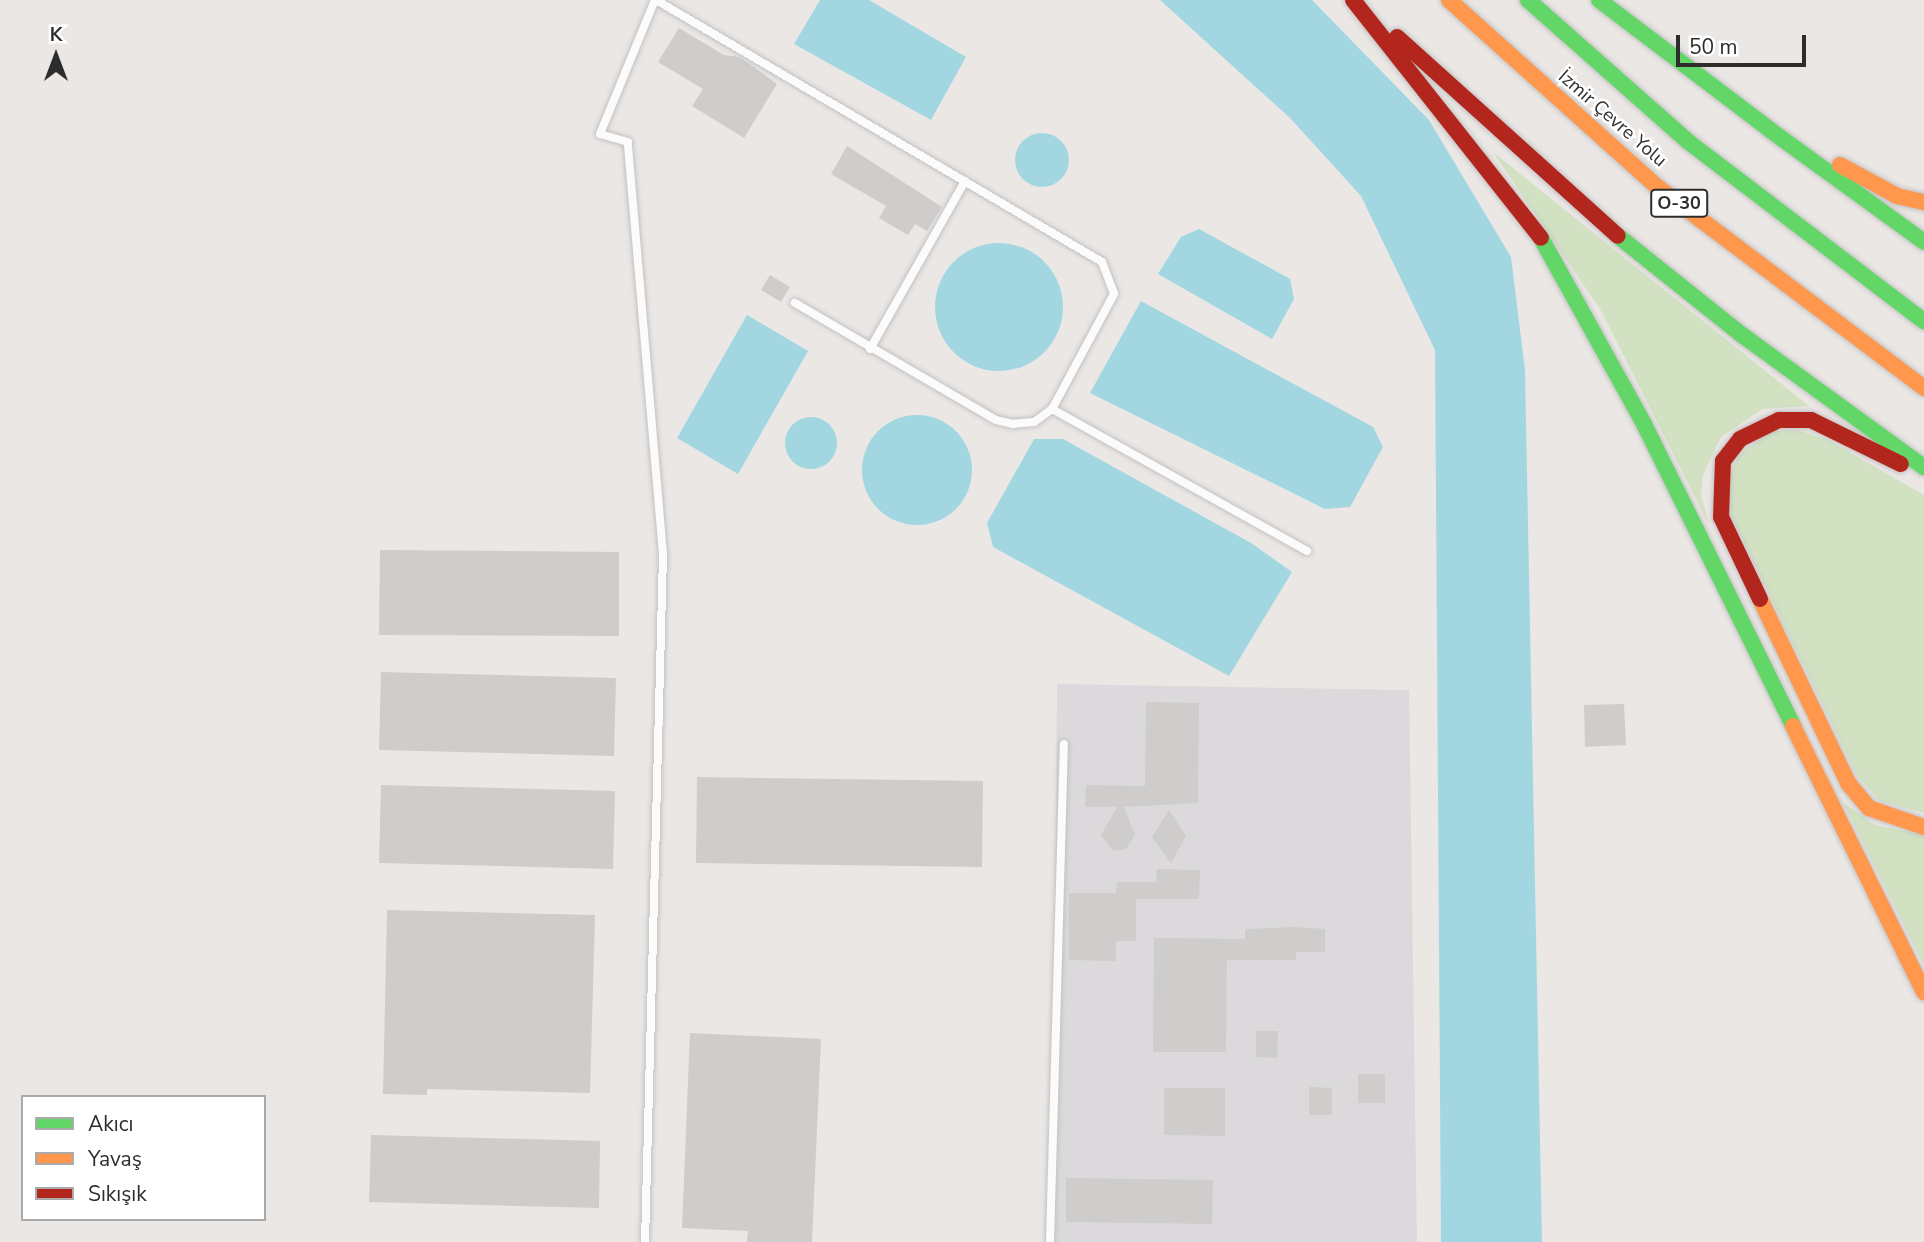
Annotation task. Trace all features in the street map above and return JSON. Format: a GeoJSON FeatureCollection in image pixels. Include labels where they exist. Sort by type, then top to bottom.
{"type":"FeatureCollection","features":[{"type":"Feature","properties":{"kind":"main road"},"geometry":{"type":"LineString","coordinates":[[1353,0],[1508,191],[1588,317],[1924,992]]}},
{"type":"Feature","properties":{"kind":"main road"},"geometry":{"type":"LineString","coordinates":[[1359,0],[1571,198],[1742,335],[1924,467]]}},
{"type":"Feature","properties":{"kind":"main road","name":"İzmir Çevre Yolu"},"geometry":{"type":"LineString","coordinates":[[1448,0],[1660,189],[1924,388]]}},
{"type":"Feature","properties":{"kind":"main road","name":"İzmir Çevre Yolu"},"geometry":{"type":"LineString","coordinates":[[1528,0],[1686,140],[1924,321]]}},
{"type":"Feature","properties":{"kind":"main road"},"geometry":{"type":"LineString","coordinates":[[1599,0],[1770,130],[1924,242]]}},
{"type":"Feature","properties":{"kind":"main road"},"geometry":{"type":"LineString","coordinates":[[1770,130],[1897,196],[1924,202]]}},
{"type":"Feature","properties":{"kind":"main road"},"geometry":{"type":"LineString","coordinates":[[1924,476],[1811,420],[1779,420],[1740,439],[1723,461],[1718,485],[1721,517],[1849,783],[1869,808],[1891,820],[1924,827]]}},
{"type":"Feature","properties":{"kind":"lane"},"geometry":{"type":"LineString","coordinates":[[645,1242],[663,554],[628,142],[600,134],[655,0],[1102,262],[1113,283],[1114,294],[1052,409],[1034,422],[996,420],[795,303]]}},
{"type":"Feature","properties":{"kind":"lane"},"geometry":{"type":"LineString","coordinates":[[870,349],[965,181]]}},
{"type":"Feature","properties":{"kind":"lane"},"geometry":{"type":"LineString","coordinates":[[1052,409],[1307,551]]}},
{"type":"Feature","properties":{"kind":"lane"},"geometry":{"type":"LineString","coordinates":[[1050,1242],[1064,744]]}},
{"type":"Feature","properties":{"kind":"shaded area"},"geometry":{"type":"Polygon","coordinates":[[[1057,684],[1409,690],[1417,1242],[1053,1242],[1057,684]]]}},
{"type":"Feature","properties":{"kind":"green space"},"geometry":{"type":"Polygon","coordinates":[[[1493,152],[1809,406],[1763,409],[1721,437],[1703,475],[1701,495],[1709,525],[1600,309],[1493,152]]]}},
{"type":"Feature","properties":{"kind":"green space"},"geometry":{"type":"Polygon","coordinates":[[[1798,430],[1828,440],[1924,495],[1924,813],[1880,801],[1858,777],[1730,514],[1730,475],[1739,455],[1771,431],[1798,430]]]}},
{"type":"Feature","properties":{"kind":"green space"},"geometry":{"type":"Polygon","coordinates":[[[1843,802],[1875,825],[1924,835],[1924,965],[1843,802]]]}},
{"type":"Feature","properties":{"kind":"water"},"geometry":{"type":"Polygon","coordinates":[[[820,0],[869,0],[966,57],[931,120],[794,44],[820,0]]]}},
{"type":"Feature","properties":{"kind":"water"},"geometry":{"type":"Polygon","coordinates":[[[1160,0],[1312,0],[1429,120],[1511,257],[1525,370],[1542,1242],[1441,1242],[1435,350],[1361,196],[1290,118],[1160,0]]]}},
{"type":"Feature","properties":{"kind":"water"},"geometry":{"type":"Polygon","coordinates":[[[1042,133],[1061,141],[1069,160],[1061,179],[1042,187],[1023,179],[1015,160],[1023,141],[1042,133]]]}},
{"type":"Feature","properties":{"kind":"water"},"geometry":{"type":"Polygon","coordinates":[[[1199,229],[1290,279],[1294,299],[1272,339],[1158,274],[1181,237],[1199,229]]]}},
{"type":"Feature","properties":{"kind":"water"},"geometry":{"type":"Polygon","coordinates":[[[999,243],[1023,248],[1044,262],[1058,283],[1063,307],[1058,331],[1044,352],[1023,366],[999,371],[975,366],[954,352],[940,331],[935,307],[940,283],[954,262],[975,248],[999,243]]]}},
{"type":"Feature","properties":{"kind":"water"},"geometry":{"type":"Polygon","coordinates":[[[1141,301],[1373,427],[1383,447],[1350,507],[1325,509],[1090,393],[1141,301]]]}},
{"type":"Feature","properties":{"kind":"water"},"geometry":{"type":"Polygon","coordinates":[[[747,315],[808,351],[738,474],[677,438],[747,315]]]}},
{"type":"Feature","properties":{"kind":"water"},"geometry":{"type":"Polygon","coordinates":[[[917,415],[938,419],[956,431],[968,449],[972,470],[968,491],[956,509],[938,521],[917,525],[896,521],[878,509],[866,491],[862,470],[866,449],[878,431],[896,419],[917,415]]]}},
{"type":"Feature","properties":{"kind":"water"},"geometry":{"type":"Polygon","coordinates":[[[811,417],[821,419],[829,425],[835,433],[835,453],[829,461],[821,467],[811,469],[801,467],[793,461],[787,453],[785,443],[787,433],[793,425],[801,419],[811,417]]]}},
{"type":"Feature","properties":{"kind":"water"},"geometry":{"type":"Polygon","coordinates":[[[1034,439],[1063,439],[1251,543],[1292,572],[1229,676],[993,547],[987,523],[1034,439]]]}},
{"type":"Feature","properties":{"kind":"building"},"geometry":{"type":"Polygon","coordinates":[[[679,28],[724,55],[740,57],[777,84],[744,138],[692,106],[703,89],[658,62],[679,28]]]}},
{"type":"Feature","properties":{"kind":"building"},"geometry":{"type":"Polygon","coordinates":[[[847,146],[942,207],[927,231],[915,224],[908,235],[879,218],[886,206],[831,174],[847,146]]]}},
{"type":"Feature","properties":{"kind":"building"},"geometry":{"type":"Polygon","coordinates":[[[770,275],[790,287],[781,302],[761,290],[770,275]]]}},
{"type":"Feature","properties":{"kind":"building"},"geometry":{"type":"Polygon","coordinates":[[[380,550],[619,552],[619,636],[379,635],[380,550]]]}},
{"type":"Feature","properties":{"kind":"building"},"geometry":{"type":"Polygon","coordinates":[[[381,672],[616,678],[614,756],[379,750],[381,672]]]}},
{"type":"Feature","properties":{"kind":"building"},"geometry":{"type":"Polygon","coordinates":[[[1146,702],[1199,703],[1198,803],[1124,807],[1135,835],[1126,849],[1113,851],[1101,835],[1117,807],[1085,807],[1086,785],[1145,786],[1146,702]]]}},
{"type":"Feature","properties":{"kind":"building"},"geometry":{"type":"Polygon","coordinates":[[[1624,704],[1626,745],[1585,747],[1584,705],[1624,704]]]}},
{"type":"Feature","properties":{"kind":"building"},"geometry":{"type":"Polygon","coordinates":[[[697,777],[983,781],[982,867],[696,863],[697,777]]]}},
{"type":"Feature","properties":{"kind":"building"},"geometry":{"type":"Polygon","coordinates":[[[381,785],[615,791],[613,869],[379,863],[381,785]]]}},
{"type":"Feature","properties":{"kind":"building"},"geometry":{"type":"Polygon","coordinates":[[[1169,810],[1186,836],[1171,863],[1152,837],[1169,810]]]}},
{"type":"Feature","properties":{"kind":"building"},"geometry":{"type":"Polygon","coordinates":[[[1157,869],[1200,870],[1199,899],[1136,899],[1136,941],[1116,941],[1116,961],[1069,960],[1069,893],[1116,893],[1117,882],[1156,882],[1157,869]]]}},
{"type":"Feature","properties":{"kind":"building"},"geometry":{"type":"Polygon","coordinates":[[[387,910],[595,915],[590,1093],[427,1089],[427,1095],[383,1094],[387,910]]]}},
{"type":"Feature","properties":{"kind":"building"},"geometry":{"type":"Polygon","coordinates":[[[1245,929],[1325,929],[1325,952],[1296,952],[1296,960],[1227,960],[1226,1052],[1153,1052],[1154,938],[1245,939],[1245,929]]]}},
{"type":"Feature","properties":{"kind":"building"},"geometry":{"type":"Polygon","coordinates":[[[1256,1031],[1278,1031],[1277,1058],[1256,1057],[1256,1031]]]}},
{"type":"Feature","properties":{"kind":"building"},"geometry":{"type":"Polygon","coordinates":[[[690,1033],[821,1039],[812,1242],[747,1242],[748,1231],[682,1228],[690,1033]]]}},
{"type":"Feature","properties":{"kind":"building"},"geometry":{"type":"Polygon","coordinates":[[[1358,1074],[1385,1074],[1385,1103],[1358,1103],[1358,1074]]]}},
{"type":"Feature","properties":{"kind":"building"},"geometry":{"type":"Polygon","coordinates":[[[1309,1087],[1332,1088],[1332,1115],[1309,1115],[1309,1087]]]}},
{"type":"Feature","properties":{"kind":"building"},"geometry":{"type":"Polygon","coordinates":[[[1164,1088],[1225,1088],[1225,1136],[1164,1135],[1164,1088]]]}},
{"type":"Feature","properties":{"kind":"building"},"geometry":{"type":"Polygon","coordinates":[[[371,1135],[600,1141],[599,1208],[369,1202],[371,1135]]]}},
{"type":"Feature","properties":{"kind":"building"},"geometry":{"type":"Polygon","coordinates":[[[1066,1178],[1213,1180],[1212,1224],[1066,1222],[1066,1178]]]}},
{"type":"Feature","properties":{"kind":"traffic: fast"},"geometry":{"type":"LineString","coordinates":[[1528,0],[1686,140],[1924,321]]}},
{"type":"Feature","properties":{"kind":"traffic: fast"},"geometry":{"type":"LineString","coordinates":[[1599,0],[1770,130]]}},
{"type":"Feature","properties":{"kind":"traffic: fast"},"geometry":{"type":"LineString","coordinates":[[1770,130],[1924,242]]}},
{"type":"Feature","properties":{"kind":"traffic: fast"},"geometry":{"type":"LineString","coordinates":[[1618,236],[1742,335],[1924,467]]}},
{"type":"Feature","properties":{"kind":"traffic: fast"},"geometry":{"type":"LineString","coordinates":[[1541,238],[1644,424],[1793,726]]}},
{"type":"Feature","properties":{"kind":"traffic: slow"},"geometry":{"type":"LineString","coordinates":[[1449,0],[1660,189],[1924,388]]}},
{"type":"Feature","properties":{"kind":"traffic: slow"},"geometry":{"type":"LineString","coordinates":[[1840,165],[1897,196],[1924,202]]}},
{"type":"Feature","properties":{"kind":"traffic: slow"},"geometry":{"type":"LineString","coordinates":[[1760,599],[1848,783],[1869,808],[1924,827]]}},
{"type":"Feature","properties":{"kind":"traffic: slow"},"geometry":{"type":"LineString","coordinates":[[1793,726],[1924,992]]}},
{"type":"Feature","properties":{"kind":"traffic: jam"},"geometry":{"type":"LineString","coordinates":[[1353,0],[1541,238]]}},
{"type":"Feature","properties":{"kind":"traffic: jam"},"geometry":{"type":"LineString","coordinates":[[1397,37],[1618,236]]}},
{"type":"Feature","properties":{"kind":"traffic: jam"},"geometry":{"type":"LineString","coordinates":[[1760,599],[1721,517],[1723,461],[1740,439],[1779,420],[1811,420],[1901,464]]}}]}
